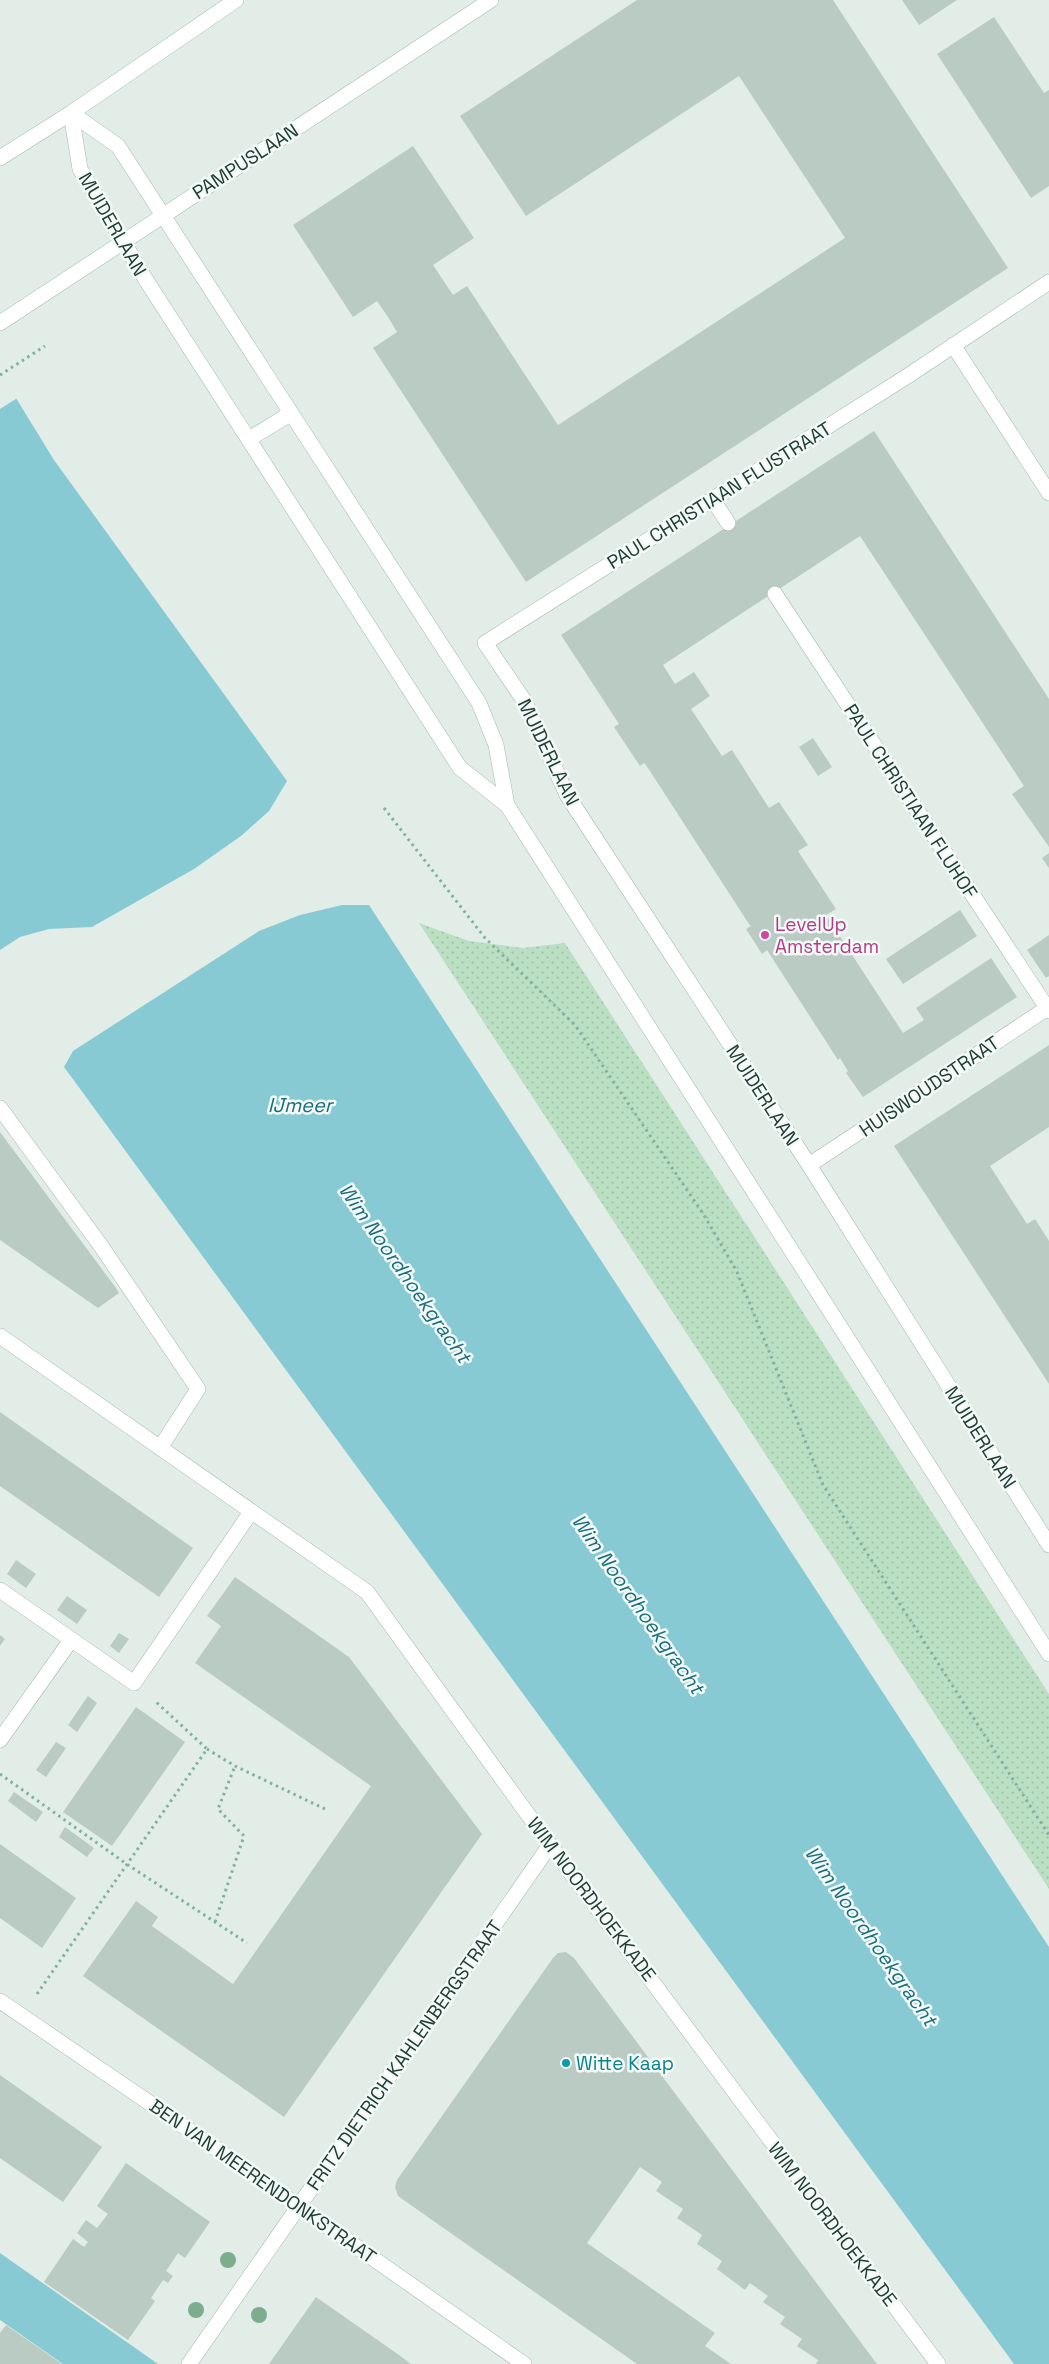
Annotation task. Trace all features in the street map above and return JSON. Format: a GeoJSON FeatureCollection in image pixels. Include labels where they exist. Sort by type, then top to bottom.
{"type":"FeatureCollection","features":[{"type":"Feature","properties":{"kind":"street"},"geometry":{"type":"LineString","coordinates":[[0,158],[71,114],[236,0]]}},
{"type":"Feature","properties":{"kind":"street","name":"PAMPUSLAAN"},"geometry":{"type":"LineString","coordinates":[[0,322],[491,0]]}},
{"type":"Feature","properties":{"kind":"street","name":"MUIDERLAAN"},"geometry":{"type":"LineString","coordinates":[[71,114],[118,146],[479,703],[496,745],[507,805]]}},
{"type":"Feature","properties":{"kind":"street","name":"MUIDERLAAN"},"geometry":{"type":"LineString","coordinates":[[71,114],[80,169],[146,280],[460,768],[507,805],[1049,1654]]}},
{"type":"Feature","properties":{"kind":"street","name":"PAUL CHRISTIAAN FLUSTRAAT"},"geometry":{"type":"LineString","coordinates":[[484,643],[713,500],[1049,282]]}},
{"type":"Feature","properties":{"kind":"street"},"geometry":{"type":"LineString","coordinates":[[953,345],[1049,493]]}},
{"type":"Feature","properties":{"kind":"street"},"geometry":{"type":"LineString","coordinates":[[249,439],[290,414]]}},
{"type":"Feature","properties":{"kind":"street"},"geometry":{"type":"LineString","coordinates":[[713,500],[728,523]]}},
{"type":"Feature","properties":{"kind":"street","name":"PAUL CHRISTIAAN FLUHOF"},"geometry":{"type":"LineString","coordinates":[[775,594],[1048,1008]]}},
{"type":"Feature","properties":{"kind":"street","name":"MUIDERLAAN"},"geometry":{"type":"LineString","coordinates":[[484,643],[525,702],[567,795],[810,1166],[1049,1544]]}},
{"type":"Feature","properties":{"kind":"street","name":"HUISWOUDSTRAAT"},"geometry":{"type":"LineString","coordinates":[[810,1166],[1048,1008]]}},
{"type":"Feature","properties":{"kind":"street"},"geometry":{"type":"LineString","coordinates":[[0,1108],[101,1246],[198,1389],[160,1448]]}},
{"type":"Feature","properties":{"kind":"street","name":"WIM NOORDHOEKKADE"},"geometry":{"type":"LineString","coordinates":[[0,1336],[367,1592],[550,1845],[938,2364]]}},
{"type":"Feature","properties":{"kind":"street"},"geometry":{"type":"LineString","coordinates":[[0,1590],[134,1682],[251,1512]]}},
{"type":"Feature","properties":{"kind":"street"},"geometry":{"type":"LineString","coordinates":[[0,1740],[71,1640]]}},
{"type":"Feature","properties":{"kind":"street","name":"FRITZ DIETRICH KAHLENBERGSTRAAT"},"geometry":{"type":"LineString","coordinates":[[189,2364],[550,1845]]}},
{"type":"Feature","properties":{"kind":"street","name":"BEN VAN MEERENDONKSTRAAT"},"geometry":{"type":"LineString","coordinates":[[0,2001],[524,2364]]}},
{"type":"Feature","properties":{"kind":"path"},"geometry":{"type":"LineString","coordinates":[[0,375],[45,346]]}},
{"type":"Feature","properties":{"kind":"path"},"geometry":{"type":"LineString","coordinates":[[384,808],[485,938],[575,1025],[704,1215],[737,1272],[823,1485],[1049,1835]]}},
{"type":"Feature","properties":{"kind":"path"},"geometry":{"type":"LineString","coordinates":[[134,1682],[207,1749],[235,1766],[325,1808]]}},
{"type":"Feature","properties":{"kind":"path"},"geometry":{"type":"LineString","coordinates":[[22,2016],[207,1749]]}},
{"type":"Feature","properties":{"kind":"path"},"geometry":{"type":"LineString","coordinates":[[216,1922],[244,1836],[218,1809],[235,1766]]}},
{"type":"Feature","properties":{"kind":"path"},"geometry":{"type":"LineString","coordinates":[[0,1774],[128,1865],[247,1943]]}},
{"type":"Feature","properties":{"kind":"green space"},"geometry":{"type":"Polygon","coordinates":[[[419,923],[469,941],[523,948],[565,943],[1049,1694],[1049,1889],[419,923]]]}},
{"type":"Feature","properties":{"kind":"water"},"geometry":{"type":"Polygon","coordinates":[[[0,372],[54,460],[287,781],[269,811],[241,836],[194,869],[92,927],[49,929],[20,937],[0,950],[0,372]]]}},
{"type":"Feature","properties":{"kind":"water","name":"IJmeer"},"geometry":{"type":"Polygon","coordinates":[[[342,905],[369,905],[1049,1947],[1049,2364],[1014,2364],[64,1067],[73,1051],[259,931],[300,915],[342,905]]]}},
{"type":"Feature","properties":{"kind":"water"},"geometry":{"type":"Polygon","coordinates":[[[0,2253],[158,2364],[63,2364],[0,2320],[0,2253]]]}},
{"type":"Feature","properties":{"kind":"pier"},"geometry":{"type":"Polygon","coordinates":[[[0,369],[19,397],[0,409],[0,369]]]}},
{"type":"Feature","properties":{"kind":"building"},"geometry":{"type":"Polygon","coordinates":[[[637,0],[833,0],[1008,268],[526,582],[373,348],[397,332],[388,317],[377,301],[353,317],[293,225],[413,146],[474,238],[433,265],[453,295],[467,286],[558,425],[845,238],[739,76],[526,216],[460,116],[637,0]]]}},
{"type":"Feature","properties":{"kind":"building"},"geometry":{"type":"Polygon","coordinates":[[[902,0],[957,0],[919,25],[902,0]]]}},
{"type":"Feature","properties":{"kind":"building"},"geometry":{"type":"Polygon","coordinates":[[[994,17],[1044,93],[1049,90],[1049,186],[1031,198],[937,54],[994,17]]]}},
{"type":"Feature","properties":{"kind":"building"},"geometry":{"type":"Polygon","coordinates":[[[874,431],[1049,699],[1049,847],[1012,794],[1024,786],[860,536],[663,665],[675,684],[694,672],[710,696],[691,709],[722,756],[732,750],[769,808],[779,802],[808,845],[798,851],[836,909],[826,915],[903,1033],[924,1020],[916,1008],[991,958],[1017,997],[863,1097],[846,1073],[848,1071],[840,1058],[838,1060],[767,950],[762,954],[746,929],[751,926],[646,765],[644,763],[640,766],[614,727],[619,724],[561,635],[874,431]]]}},
{"type":"Feature","properties":{"kind":"building"},"geometry":{"type":"Polygon","coordinates":[[[813,738],[832,767],[818,776],[799,747],[813,738]]]}},
{"type":"Feature","properties":{"kind":"building"},"geometry":{"type":"Polygon","coordinates":[[[1049,853],[1049,868],[1042,858],[1049,853]]]}},
{"type":"Feature","properties":{"kind":"building"},"geometry":{"type":"Polygon","coordinates":[[[960,910],[977,936],[903,984],[886,959],[960,910]]]}},
{"type":"Feature","properties":{"kind":"building"},"geometry":{"type":"Polygon","coordinates":[[[1049,935],[1049,976],[1046,978],[1027,950],[1049,935]]]}},
{"type":"Feature","properties":{"kind":"building"},"geometry":{"type":"Polygon","coordinates":[[[1049,1045],[1049,1127],[990,1166],[1027,1224],[1035,1219],[1049,1241],[1049,1384],[894,1146],[1049,1045]]]}},
{"type":"Feature","properties":{"kind":"building"},"geometry":{"type":"Polygon","coordinates":[[[0,1132],[119,1293],[98,1308],[0,1240],[0,1132]]]}},
{"type":"Feature","properties":{"kind":"building"},"geometry":{"type":"Polygon","coordinates":[[[0,1412],[193,1548],[159,1597],[0,1486],[0,1412]]]}},
{"type":"Feature","properties":{"kind":"building"},"geometry":{"type":"Polygon","coordinates":[[[16,1560],[36,1574],[26,1588],[7,1574],[16,1560]]]}},
{"type":"Feature","properties":{"kind":"building"},"geometry":{"type":"Polygon","coordinates":[[[235,1577],[349,1657],[482,1834],[284,2117],[83,1976],[136,1901],[158,1917],[152,1926],[233,1984],[371,1786],[195,1663],[221,1626],[207,1616],[235,1577]]]}},
{"type":"Feature","properties":{"kind":"building"},"geometry":{"type":"Polygon","coordinates":[[[67,1596],[87,1610],[77,1624],[57,1610],[67,1596]]]}},
{"type":"Feature","properties":{"kind":"building"},"geometry":{"type":"Polygon","coordinates":[[[119,1633],[129,1639],[119,1653],[110,1646],[119,1633]]]}},
{"type":"Feature","properties":{"kind":"building"},"geometry":{"type":"Polygon","coordinates":[[[0,1635],[5,1639],[0,1646],[0,1635]]]}},
{"type":"Feature","properties":{"kind":"building"},"geometry":{"type":"Polygon","coordinates":[[[88,1696],[97,1703],[77,1732],[68,1725],[88,1696]]]}},
{"type":"Feature","properties":{"kind":"building"},"geometry":{"type":"Polygon","coordinates":[[[136,1707],[185,1742],[112,1846],[63,1812],[136,1707]]]}},
{"type":"Feature","properties":{"kind":"building"},"geometry":{"type":"Polygon","coordinates":[[[56,1742],[66,1748],[46,1777],[36,1770],[56,1742]]]}},
{"type":"Feature","properties":{"kind":"building"},"geometry":{"type":"Polygon","coordinates":[[[14,1792],[43,1812],[36,1822],[8,1801],[14,1792]]]}},
{"type":"Feature","properties":{"kind":"building"},"geometry":{"type":"Polygon","coordinates":[[[65,1827],[94,1848],[87,1857],[59,1837],[65,1827]]]}},
{"type":"Feature","properties":{"kind":"building"},"geometry":{"type":"Polygon","coordinates":[[[0,1844],[76,1898],[42,1948],[0,1918],[0,1844]]]}},
{"type":"Feature","properties":{"kind":"building","name":"Witte Kaap"},"geometry":{"type":"Polygon","coordinates":[[[566,1952],[574,1958],[877,2364],[816,2364],[818,2360],[797,2346],[802,2339],[780,2324],[785,2317],[763,2302],[768,2296],[750,2283],[745,2290],[717,2269],[722,2261],[697,2244],[702,2235],[677,2218],[683,2209],[656,2191],[662,2182],[640,2167],[587,2243],[715,2333],[705,2346],[731,2364],[637,2364],[398,2196],[395,2187],[397,2180],[553,1958],[558,1953],[566,1952]]]}},
{"type":"Feature","properties":{"kind":"building"},"geometry":{"type":"Polygon","coordinates":[[[0,2075],[102,2147],[63,2202],[0,2158],[0,2075]]]}},
{"type":"Feature","properties":{"kind":"building"},"geometry":{"type":"Polygon","coordinates":[[[126,2163],[210,2222],[185,2258],[178,2253],[166,2271],[173,2276],[168,2283],[163,2280],[151,2298],[155,2301],[128,2340],[44,2282],[73,2239],[84,2247],[88,2242],[77,2233],[86,2220],[97,2228],[108,2214],[97,2206],[126,2163]]]}},
{"type":"Feature","properties":{"kind":"building"},"geometry":{"type":"Polygon","coordinates":[[[316,2297],[399,2355],[411,2364],[269,2364],[316,2297]]]}},
{"type":"Feature","properties":{"kind":"building"},"geometry":{"type":"Polygon","coordinates":[[[6,2325],[62,2364],[0,2364],[0,2333],[6,2325]]]}},
{"type":"Feature","properties":{"kind":"place","name":"LevelUp Amsterdam"},"geometry":{"type":"Point","coordinates":[765,935]}},
{"type":"Feature","properties":{"kind":"place","name":"Witte Kaap"},"geometry":{"type":"Point","coordinates":[566,2063]}},
{"type":"Feature","properties":{"kind":"water label","name":"Wim Noordhoekgracht"},"geometry":{"type":"Point","coordinates":[405,1273]}},
{"type":"Feature","properties":{"kind":"water label","name":"Wim Noordhoekgracht"},"geometry":{"type":"Point","coordinates":[638,1604]}},
{"type":"Feature","properties":{"kind":"water label","name":"Wim Noordhoekgracht"},"geometry":{"type":"Point","coordinates":[871,1936]}}]}
